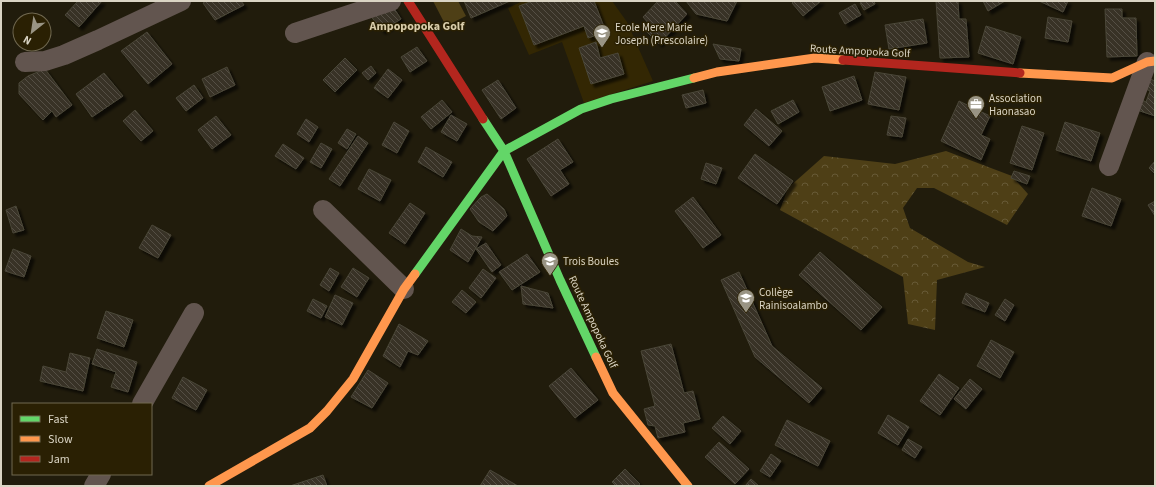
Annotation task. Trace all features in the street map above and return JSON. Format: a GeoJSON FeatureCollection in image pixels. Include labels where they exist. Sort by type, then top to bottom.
{"type":"FeatureCollection","features":[{"type":"Feature","properties":{"kind":"street"},"geometry":{"type":"LineString","coordinates":[[25,62],[45,61],[64,55],[181,1]]}},
{"type":"Feature","properties":{"kind":"street"},"geometry":{"type":"LineString","coordinates":[[295,33],[391,1]]}},
{"type":"Feature","properties":{"kind":"street","name":"Route Ampopoka Golf"},"geometry":{"type":"LineString","coordinates":[[408,1],[504,150],[560,280],[613,393],[688,486]]}},
{"type":"Feature","properties":{"kind":"street","name":"Route Ampopoka Golf"},"geometry":{"type":"LineString","coordinates":[[504,150],[581,110],[611,99],[717,72],[807,59],[815,58],[958,69],[1112,78],[1151,61]]}},
{"type":"Feature","properties":{"kind":"street"},"geometry":{"type":"LineString","coordinates":[[1109,166],[1151,61]]}},
{"type":"Feature","properties":{"kind":"street"},"geometry":{"type":"LineString","coordinates":[[209,486],[310,428],[327,411],[353,379],[404,289],[504,150]]}},
{"type":"Feature","properties":{"kind":"street"},"geometry":{"type":"LineString","coordinates":[[323,210],[404,289]]}},
{"type":"Feature","properties":{"kind":"street"},"geometry":{"type":"LineString","coordinates":[[143,403],[194,313]]}},
{"type":"Feature","properties":{"kind":"street"},"geometry":{"type":"LineString","coordinates":[[94,486],[100,475]]}},
{"type":"Feature","properties":{"kind":"shaded area","name":"Ecole Mere Marie Joseph (Prescolaire)"},"geometry":{"type":"Polygon","coordinates":[[[523,1],[612,1],[627,22],[653,81],[584,103],[562,42],[529,55],[508,8],[523,1]]]}},
{"type":"Feature","properties":{"kind":"green space"},"geometry":{"type":"Polygon","coordinates":[[[433,1],[458,1],[466,16],[446,26],[433,1]]]}},
{"type":"Feature","properties":{"kind":"green space"},"geometry":{"type":"Polygon","coordinates":[[[946,151],[1012,176],[1028,194],[1007,225],[934,188],[917,188],[903,208],[910,228],[968,262],[985,267],[937,280],[935,330],[908,324],[903,277],[780,210],[788,188],[824,156],[895,164],[946,151]]]}},
{"type":"Feature","properties":{"kind":"building"},"geometry":{"type":"Polygon","coordinates":[[[78,1],[102,1],[79,27],[65,15],[78,1]]]}},
{"type":"Feature","properties":{"kind":"building"},"geometry":{"type":"Polygon","coordinates":[[[206,1],[241,1],[244,5],[215,20],[203,3],[206,1]]]}},
{"type":"Feature","properties":{"kind":"building"},"geometry":{"type":"Polygon","coordinates":[[[464,1],[510,1],[471,18],[464,1]]]}},
{"type":"Feature","properties":{"kind":"building"},"geometry":{"type":"Polygon","coordinates":[[[533,1],[594,1],[606,32],[588,38],[584,26],[534,45],[519,6],[533,1]]]}},
{"type":"Feature","properties":{"kind":"building"},"geometry":{"type":"Polygon","coordinates":[[[658,1],[675,1],[687,14],[659,44],[645,30],[650,25],[643,17],[658,1]]]}},
{"type":"Feature","properties":{"kind":"building"},"geometry":{"type":"Polygon","coordinates":[[[686,1],[737,1],[727,21],[696,14],[686,1]]]}},
{"type":"Feature","properties":{"kind":"building"},"geometry":{"type":"Polygon","coordinates":[[[794,1],[821,1],[803,16],[792,3],[794,1]]]}},
{"type":"Feature","properties":{"kind":"building"},"geometry":{"type":"Polygon","coordinates":[[[863,1],[874,1],[875,4],[864,10],[860,3],[863,1]]]}},
{"type":"Feature","properties":{"kind":"building"},"geometry":{"type":"Polygon","coordinates":[[[936,1],[958,1],[959,19],[966,19],[969,57],[940,58],[936,1]]]}},
{"type":"Feature","properties":{"kind":"building"},"geometry":{"type":"Polygon","coordinates":[[[983,1],[1005,1],[988,11],[983,1]]]}},
{"type":"Feature","properties":{"kind":"building"},"geometry":{"type":"Polygon","coordinates":[[[1039,1],[1068,1],[1063,12],[1039,1]]]}},
{"type":"Feature","properties":{"kind":"building"},"geometry":{"type":"Polygon","coordinates":[[[390,2],[401,19],[382,31],[370,15],[390,2]]]}},
{"type":"Feature","properties":{"kind":"building"},"geometry":{"type":"Polygon","coordinates":[[[855,4],[861,15],[845,24],[839,13],[855,4]]]}},
{"type":"Feature","properties":{"kind":"building"},"geometry":{"type":"Polygon","coordinates":[[[1105,9],[1122,9],[1122,18],[1136,18],[1137,56],[1107,57],[1105,9]]]}},
{"type":"Feature","properties":{"kind":"building"},"geometry":{"type":"Polygon","coordinates":[[[1048,17],[1072,21],[1068,42],[1045,38],[1048,17]]]}},
{"type":"Feature","properties":{"kind":"building"},"geometry":{"type":"Polygon","coordinates":[[[923,19],[927,43],[889,49],[885,25],[923,19]]]}},
{"type":"Feature","properties":{"kind":"building"},"geometry":{"type":"Polygon","coordinates":[[[986,26],[1021,37],[1013,64],[978,53],[986,26]]]}},
{"type":"Feature","properties":{"kind":"building"},"geometry":{"type":"Polygon","coordinates":[[[147,32],[172,64],[148,84],[121,51],[147,32]]]}},
{"type":"Feature","properties":{"kind":"building"},"geometry":{"type":"Polygon","coordinates":[[[596,42],[600,58],[618,53],[624,74],[591,84],[579,48],[596,42]]]}},
{"type":"Feature","properties":{"kind":"building"},"geometry":{"type":"Polygon","coordinates":[[[713,44],[741,49],[739,61],[720,59],[713,44]]]}},
{"type":"Feature","properties":{"kind":"building"},"geometry":{"type":"Polygon","coordinates":[[[417,47],[427,61],[410,72],[401,57],[417,47]]]}},
{"type":"Feature","properties":{"kind":"building"},"geometry":{"type":"Polygon","coordinates":[[[345,58],[357,70],[335,92],[323,80],[345,58]]]}},
{"type":"Feature","properties":{"kind":"building"},"geometry":{"type":"Polygon","coordinates":[[[371,66],[376,73],[368,80],[362,73],[371,66]]]}},
{"type":"Feature","properties":{"kind":"building"},"geometry":{"type":"Polygon","coordinates":[[[227,67],[235,85],[210,97],[202,79],[227,67]]]}},
{"type":"Feature","properties":{"kind":"building"},"geometry":{"type":"Polygon","coordinates":[[[45,69],[72,105],[56,117],[52,111],[43,120],[19,94],[19,83],[28,76],[45,69]]]}},
{"type":"Feature","properties":{"kind":"building"},"geometry":{"type":"Polygon","coordinates":[[[388,69],[402,80],[388,98],[374,88],[388,69]]]}},
{"type":"Feature","properties":{"kind":"building"},"geometry":{"type":"Polygon","coordinates":[[[875,72],[906,77],[899,110],[868,104],[875,72]]]}},
{"type":"Feature","properties":{"kind":"building"},"geometry":{"type":"Polygon","coordinates":[[[104,73],[123,96],[92,117],[76,94],[104,73]]]}},
{"type":"Feature","properties":{"kind":"building"},"geometry":{"type":"Polygon","coordinates":[[[854,76],[862,100],[830,111],[822,87],[854,76]]]}},
{"type":"Feature","properties":{"kind":"building"},"geometry":{"type":"Polygon","coordinates":[[[1150,79],[1155,81],[1155,116],[1137,110],[1140,99],[1146,102],[1150,91],[1146,89],[1150,79]]]}},
{"type":"Feature","properties":{"kind":"building"},"geometry":{"type":"Polygon","coordinates":[[[498,80],[516,108],[501,119],[482,90],[498,80]]]}},
{"type":"Feature","properties":{"kind":"building"},"geometry":{"type":"Polygon","coordinates":[[[194,85],[203,98],[186,111],[176,98],[194,85]]]}},
{"type":"Feature","properties":{"kind":"building"},"geometry":{"type":"Polygon","coordinates":[[[703,90],[706,103],[686,108],[682,95],[703,90]]]}},
{"type":"Feature","properties":{"kind":"building"},"geometry":{"type":"Polygon","coordinates":[[[442,100],[452,112],[431,129],[421,117],[442,100]]]}},
{"type":"Feature","properties":{"kind":"building"},"geometry":{"type":"Polygon","coordinates":[[[793,100],[799,112],[778,124],[771,111],[793,100]]]}},
{"type":"Feature","properties":{"kind":"building"},"geometry":{"type":"Polygon","coordinates":[[[959,101],[990,116],[981,135],[990,139],[981,160],[941,141],[959,101]]]}},
{"type":"Feature","properties":{"kind":"building"},"geometry":{"type":"Polygon","coordinates":[[[756,109],[782,131],[769,146],[744,125],[756,109]]]}},
{"type":"Feature","properties":{"kind":"building"},"geometry":{"type":"Polygon","coordinates":[[[135,110],[153,131],[141,141],[123,121],[135,110]]]}},
{"type":"Feature","properties":{"kind":"building"},"geometry":{"type":"Polygon","coordinates":[[[451,115],[467,124],[457,141],[441,132],[451,115]]]}},
{"type":"Feature","properties":{"kind":"building"},"geometry":{"type":"Polygon","coordinates":[[[216,116],[231,135],[212,149],[198,130],[216,116]]]}},
{"type":"Feature","properties":{"kind":"building"},"geometry":{"type":"Polygon","coordinates":[[[891,116],[906,118],[902,137],[887,135],[891,116]]]}},
{"type":"Feature","properties":{"kind":"building"},"geometry":{"type":"Polygon","coordinates":[[[306,119],[318,127],[309,142],[297,134],[306,119]]]}},
{"type":"Feature","properties":{"kind":"building"},"geometry":{"type":"Polygon","coordinates":[[[394,122],[409,131],[397,153],[382,145],[394,122]]]}},
{"type":"Feature","properties":{"kind":"building"},"geometry":{"type":"Polygon","coordinates":[[[1065,122],[1100,133],[1091,161],[1056,150],[1065,122]]]}},
{"type":"Feature","properties":{"kind":"building"},"geometry":{"type":"Polygon","coordinates":[[[1022,126],[1044,133],[1032,170],[1010,163],[1022,126]]]}},
{"type":"Feature","properties":{"kind":"building"},"geometry":{"type":"Polygon","coordinates":[[[347,129],[356,134],[347,149],[338,143],[347,129]]]}},
{"type":"Feature","properties":{"kind":"building"},"geometry":{"type":"Polygon","coordinates":[[[358,136],[368,143],[340,186],[329,179],[358,136]]]}},
{"type":"Feature","properties":{"kind":"building"},"geometry":{"type":"Polygon","coordinates":[[[558,139],[573,162],[560,170],[569,184],[551,196],[527,159],[558,139]]]}},
{"type":"Feature","properties":{"kind":"building"},"geometry":{"type":"Polygon","coordinates":[[[321,143],[332,149],[321,168],[310,162],[321,143]]]}},
{"type":"Feature","properties":{"kind":"building"},"geometry":{"type":"Polygon","coordinates":[[[283,144],[304,158],[296,169],[275,156],[283,144]]]}},
{"type":"Feature","properties":{"kind":"building"},"geometry":{"type":"Polygon","coordinates":[[[426,147],[452,162],[443,177],[418,162],[426,147]]]}},
{"type":"Feature","properties":{"kind":"building"},"geometry":{"type":"Polygon","coordinates":[[[755,154],[793,181],[777,204],[738,178],[755,154]]]}},
{"type":"Feature","properties":{"kind":"building"},"geometry":{"type":"Polygon","coordinates":[[[1155,161],[1155,174],[1149,168],[1155,161]]]}},
{"type":"Feature","properties":{"kind":"building"},"geometry":{"type":"Polygon","coordinates":[[[706,163],[722,168],[716,184],[701,179],[706,163]]]}},
{"type":"Feature","properties":{"kind":"building"},"geometry":{"type":"Polygon","coordinates":[[[369,169],[391,180],[380,201],[358,189],[369,169]]]}},
{"type":"Feature","properties":{"kind":"building"},"geometry":{"type":"Polygon","coordinates":[[[1014,171],[1030,176],[1027,184],[1011,178],[1014,171]]]}},
{"type":"Feature","properties":{"kind":"building"},"geometry":{"type":"Polygon","coordinates":[[[1092,188],[1121,199],[1111,226],[1082,216],[1092,188]]]}},
{"type":"Feature","properties":{"kind":"building"},"geometry":{"type":"Polygon","coordinates":[[[487,194],[504,209],[507,216],[493,231],[479,222],[470,209],[481,197],[487,194]]]}},
{"type":"Feature","properties":{"kind":"building"},"geometry":{"type":"Polygon","coordinates":[[[693,197],[721,235],[703,248],[675,211],[693,197]]]}},
{"type":"Feature","properties":{"kind":"building"},"geometry":{"type":"Polygon","coordinates":[[[1155,201],[1155,216],[1148,205],[1155,201]]]}},
{"type":"Feature","properties":{"kind":"building"},"geometry":{"type":"Polygon","coordinates":[[[410,203],[425,213],[405,244],[389,233],[410,203]]]}},
{"type":"Feature","properties":{"kind":"building"},"geometry":{"type":"Polygon","coordinates":[[[16,206],[24,230],[13,233],[6,210],[16,206]]]}},
{"type":"Feature","properties":{"kind":"building"},"geometry":{"type":"Polygon","coordinates":[[[152,225],[171,235],[158,258],[139,248],[152,225]]]}},
{"type":"Feature","properties":{"kind":"building"},"geometry":{"type":"Polygon","coordinates":[[[461,229],[472,236],[482,237],[468,262],[450,250],[461,229]]]}},
{"type":"Feature","properties":{"kind":"building"},"geometry":{"type":"Polygon","coordinates":[[[486,243],[501,265],[492,272],[476,249],[486,243]]]}},
{"type":"Feature","properties":{"kind":"building"},"geometry":{"type":"Polygon","coordinates":[[[13,249],[31,256],[24,277],[5,271],[13,249]]]}},
{"type":"Feature","properties":{"kind":"building"},"geometry":{"type":"Polygon","coordinates":[[[820,252],[882,307],[861,330],[799,275],[820,252]]]}},
{"type":"Feature","properties":{"kind":"building"},"geometry":{"type":"Polygon","coordinates":[[[527,254],[540,272],[512,290],[499,272],[527,254]]]}},
{"type":"Feature","properties":{"kind":"building"},"geometry":{"type":"Polygon","coordinates":[[[330,268],[339,273],[329,291],[320,285],[330,268]]]}},
{"type":"Feature","properties":{"kind":"building"},"geometry":{"type":"Polygon","coordinates":[[[353,268],[369,278],[357,297],[341,287],[353,268]]]}},
{"type":"Feature","properties":{"kind":"building"},"geometry":{"type":"Polygon","coordinates":[[[483,269],[496,278],[481,298],[469,288],[483,269]]]}},
{"type":"Feature","properties":{"kind":"building","name":"Collège Rainisoalambo"},"geometry":{"type":"Polygon","coordinates":[[[739,272],[772,346],[822,388],[809,403],[755,357],[721,280],[739,272]]]}},
{"type":"Feature","properties":{"kind":"building"},"geometry":{"type":"Polygon","coordinates":[[[521,286],[548,293],[553,308],[523,304],[521,286]]]}},
{"type":"Feature","properties":{"kind":"building"},"geometry":{"type":"Polygon","coordinates":[[[462,290],[476,302],[466,313],[452,302],[462,290]]]}},
{"type":"Feature","properties":{"kind":"building"},"geometry":{"type":"Polygon","coordinates":[[[966,293],[989,303],[985,312],[962,303],[966,293]]]}},
{"type":"Feature","properties":{"kind":"building"},"geometry":{"type":"Polygon","coordinates":[[[335,295],[353,303],[342,325],[325,317],[335,295]]]}},
{"type":"Feature","properties":{"kind":"building"},"geometry":{"type":"Polygon","coordinates":[[[313,299],[327,306],[321,318],[307,311],[313,299]]]}},
{"type":"Feature","properties":{"kind":"building"},"geometry":{"type":"Polygon","coordinates":[[[1005,299],[1014,305],[1005,321],[995,315],[1005,299]]]}},
{"type":"Feature","properties":{"kind":"building"},"geometry":{"type":"Polygon","coordinates":[[[106,311],[133,320],[124,347],[97,338],[106,311]]]}},
{"type":"Feature","properties":{"kind":"building"},"geometry":{"type":"Polygon","coordinates":[[[399,324],[428,341],[418,355],[408,351],[400,367],[383,356],[399,324]]]}},
{"type":"Feature","properties":{"kind":"building"},"geometry":{"type":"Polygon","coordinates":[[[991,340],[1014,352],[1000,378],[977,366],[991,340]]]}},
{"type":"Feature","properties":{"kind":"building"},"geometry":{"type":"Polygon","coordinates":[[[671,344],[684,393],[693,391],[700,419],[683,423],[685,432],[658,438],[655,426],[648,425],[644,409],[655,406],[641,351],[671,344]]]}},
{"type":"Feature","properties":{"kind":"building"},"geometry":{"type":"Polygon","coordinates":[[[97,349],[137,362],[128,392],[111,387],[116,372],[92,364],[97,349]]]}},
{"type":"Feature","properties":{"kind":"building"},"geometry":{"type":"Polygon","coordinates":[[[70,353],[90,358],[83,391],[40,381],[43,366],[66,372],[70,353]]]}},
{"type":"Feature","properties":{"kind":"building"},"geometry":{"type":"Polygon","coordinates":[[[571,368],[598,400],[575,418],[549,386],[571,368]]]}},
{"type":"Feature","properties":{"kind":"building"},"geometry":{"type":"Polygon","coordinates":[[[368,370],[388,383],[372,408],[351,397],[368,370]]]}},
{"type":"Feature","properties":{"kind":"building"},"geometry":{"type":"Polygon","coordinates":[[[939,374],[959,388],[940,415],[920,401],[939,374]]]}},
{"type":"Feature","properties":{"kind":"building"},"geometry":{"type":"Polygon","coordinates":[[[183,377],[207,390],[196,410],[172,398],[183,377]]]}},
{"type":"Feature","properties":{"kind":"building"},"geometry":{"type":"Polygon","coordinates":[[[970,379],[982,389],[966,409],[954,399],[970,379]]]}},
{"type":"Feature","properties":{"kind":"building"},"geometry":{"type":"Polygon","coordinates":[[[888,415],[909,427],[898,445],[878,433],[888,415]]]}},
{"type":"Feature","properties":{"kind":"building"},"geometry":{"type":"Polygon","coordinates":[[[723,416],[741,431],[730,444],[712,428],[723,416]]]}},
{"type":"Feature","properties":{"kind":"building"},"geometry":{"type":"Polygon","coordinates":[[[787,420],[830,441],[818,466],[775,445],[787,420]]]}},
{"type":"Feature","properties":{"kind":"building"},"geometry":{"type":"Polygon","coordinates":[[[908,439],[922,447],[915,458],[902,450],[908,439]]]}},
{"type":"Feature","properties":{"kind":"building"},"geometry":{"type":"Polygon","coordinates":[[[719,442],[749,469],[735,484],[705,457],[719,442]]]}},
{"type":"Feature","properties":{"kind":"building"},"geometry":{"type":"Polygon","coordinates":[[[771,454],[781,461],[770,477],[760,471],[771,454]]]}},
{"type":"Feature","properties":{"kind":"building"},"geometry":{"type":"Polygon","coordinates":[[[625,469],[640,484],[638,486],[616,486],[612,482],[625,469]]]}},
{"type":"Feature","properties":{"kind":"building"},"geometry":{"type":"Polygon","coordinates":[[[490,470],[518,486],[480,486],[490,470]]]}},
{"type":"Feature","properties":{"kind":"building"},"geometry":{"type":"Polygon","coordinates":[[[323,475],[327,486],[290,486],[323,475]]]}},
{"type":"Feature","properties":{"kind":"building"},"geometry":{"type":"Polygon","coordinates":[[[751,479],[759,486],[745,486],[751,479]]]}},
{"type":"Feature","properties":{"kind":"traffic: fast"},"geometry":{"type":"LineString","coordinates":[[415,274],[504,151],[581,109],[611,99],[694,78]]}},
{"type":"Feature","properties":{"kind":"traffic: fast"},"geometry":{"type":"LineString","coordinates":[[483,119],[504,151],[560,280],[596,357]]}},
{"type":"Feature","properties":{"kind":"traffic: slow"},"geometry":{"type":"LineString","coordinates":[[694,78],[717,72],[815,58],[843,60]]}},
{"type":"Feature","properties":{"kind":"traffic: slow"},"geometry":{"type":"LineString","coordinates":[[1020,73],[1112,78],[1147,62],[1155,61]]}},
{"type":"Feature","properties":{"kind":"traffic: slow"},"geometry":{"type":"LineString","coordinates":[[209,486],[310,428],[327,411],[353,379],[404,289],[415,274]]}},
{"type":"Feature","properties":{"kind":"traffic: slow"},"geometry":{"type":"LineString","coordinates":[[596,357],[613,393],[688,486]]}},
{"type":"Feature","properties":{"kind":"traffic: jam"},"geometry":{"type":"LineString","coordinates":[[408,1],[483,119]]}},
{"type":"Feature","properties":{"kind":"traffic: jam"},"geometry":{"type":"LineString","coordinates":[[843,60],[1020,73]]}},
{"type":"Feature","properties":{"kind":"place","name":"Ecole Mere Marie Joseph (Prescolaire)"},"geometry":{"type":"Point","coordinates":[602,48]}},
{"type":"Feature","properties":{"kind":"place","name":"Association Haonasao"},"geometry":{"type":"Point","coordinates":[976,119]}},
{"type":"Feature","properties":{"kind":"place","name":"Trois Boules"},"geometry":{"type":"Point","coordinates":[550,276]}},
{"type":"Feature","properties":{"kind":"place","name":"Collège Rainisoalambo"},"geometry":{"type":"Point","coordinates":[746,313]}},
{"type":"Feature","properties":{"kind":"district","name":"Ampopopoka Golf"},"geometry":{"type":"Point","coordinates":[417,26]}}]}
